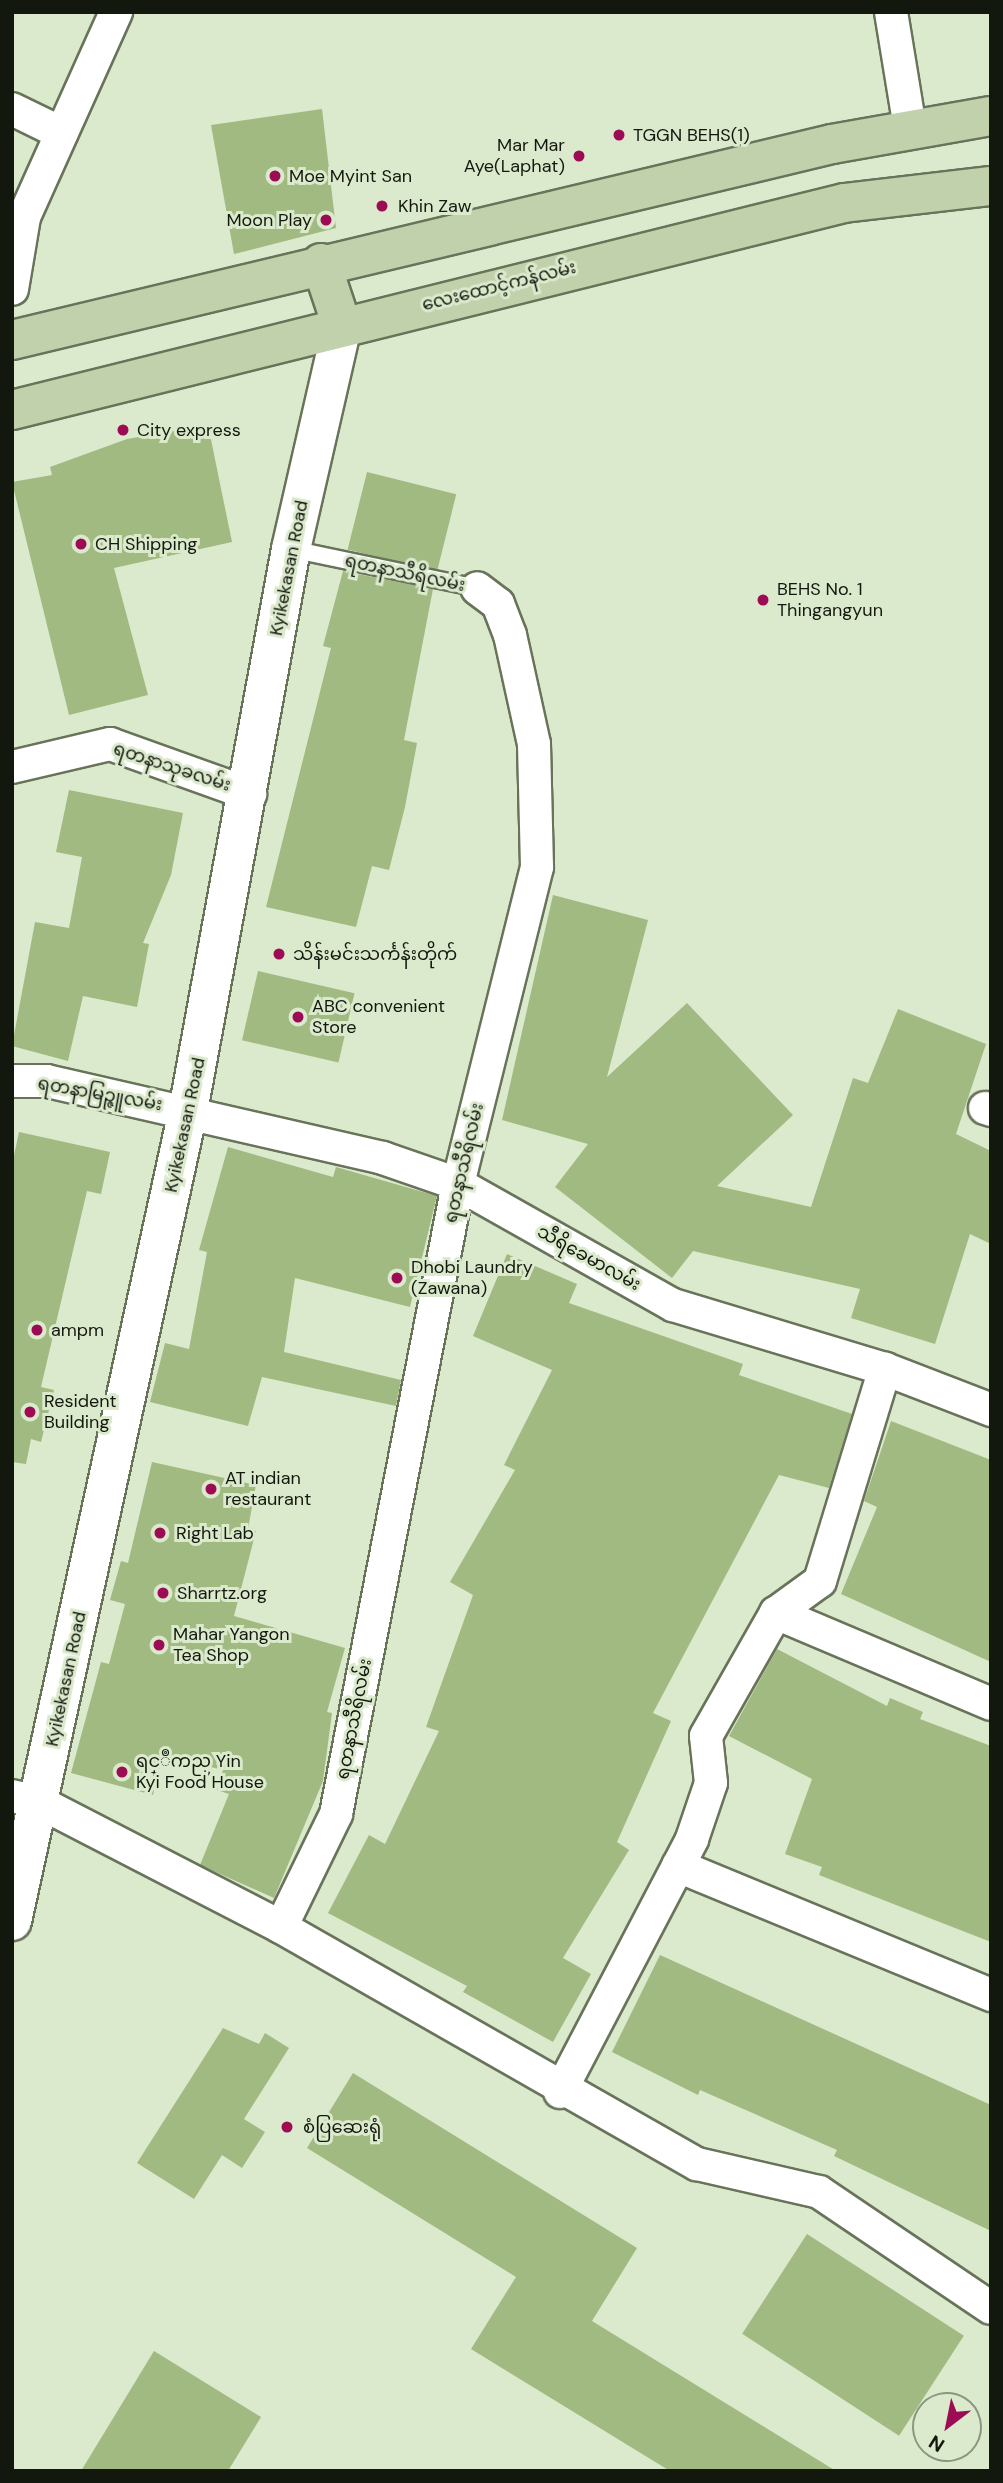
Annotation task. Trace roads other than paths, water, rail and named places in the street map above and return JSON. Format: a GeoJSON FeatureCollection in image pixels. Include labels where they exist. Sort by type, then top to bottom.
{"type":"FeatureCollection","features":[{"type":"Feature","properties":{"kind":"main road"},"geometry":{"type":"LineString","coordinates":[[12,340],[321,263],[832,144],[910,128],[991,116]]}},
{"type":"Feature","properties":{"kind":"main road"},"geometry":{"type":"LineString","coordinates":[[832,144],[844,203]]}},
{"type":"Feature","properties":{"kind":"main road","name":"လေးထောင့်ကန်လမ်း"},"geometry":{"type":"LineString","coordinates":[[14,401],[342,326],[497,285],[844,203],[991,186]]}},
{"type":"Feature","properties":{"kind":"main road"},"geometry":{"type":"LineString","coordinates":[[482,225],[497,285]]}},
{"type":"Feature","properties":{"kind":"main road"},"geometry":{"type":"LineString","coordinates":[[321,263],[342,326]]}},
{"type":"Feature","properties":{"kind":"street"},"geometry":{"type":"LineString","coordinates":[[12,289],[24,217],[117,12]]}},
{"type":"Feature","properties":{"kind":"street"},"geometry":{"type":"LineString","coordinates":[[891,12],[910,128]]}},
{"type":"Feature","properties":{"kind":"street"},"geometry":{"type":"LineString","coordinates":[[12,109],[61,133]]}},
{"type":"Feature","properties":{"kind":"street","name":"Kyikekasan Road"},"geometry":{"type":"LineString","coordinates":[[12,1921],[26,1799],[188,1111],[250,794],[290,549],[342,326]]}},
{"type":"Feature","properties":{"kind":"street","name":"ရတနာသီရိလမ်း"},"geometry":{"type":"LineString","coordinates":[[281,1927],[336,1814],[458,1184],[537,867],[540,817],[534,744],[510,635],[498,604],[477,588]]}},
{"type":"Feature","properties":{"kind":"street","name":"ရတနာသုခလမ်း"},"geometry":{"type":"LineString","coordinates":[[12,767],[110,744],[250,794]]}},
{"type":"Feature","properties":{"kind":"street","name":"ရတနာမြဉ္ဇူလမ်း"},"geometry":{"type":"LineString","coordinates":[[12,1081],[47,1081],[188,1111]]}},
{"type":"Feature","properties":{"kind":"street","name":"သီရိခေမာလမ်း"},"geometry":{"type":"LineString","coordinates":[[188,1111],[383,1158],[458,1184],[673,1305],[885,1369],[991,1410]]}},
{"type":"Feature","properties":{"kind":"street"},"geometry":{"type":"LineString","coordinates":[[560,2092],[678,1866],[711,1783],[706,1735],[776,1613],[820,1581],[885,1369]]}},
{"type":"Feature","properties":{"kind":"street"},"geometry":{"type":"LineString","coordinates":[[776,1613],[991,1704]]}},
{"type":"Feature","properties":{"kind":"street"},"geometry":{"type":"LineString","coordinates":[[26,1799],[281,1927],[560,2092],[697,2164],[819,2192],[991,2308]]}},
{"type":"Feature","properties":{"kind":"street"},"geometry":{"type":"LineString","coordinates":[[678,1866],[991,1995]]}},
{"type":"Feature","properties":{"kind":"lane","name":"ရတနာသီရိလမ်း"},"geometry":{"type":"LineString","coordinates":[[290,549],[477,588]]}},
{"type":"Feature","properties":{"kind":"place","name":"TGGN BEHS(1)"},"geometry":{"type":"Point","coordinates":[619,135]}},
{"type":"Feature","properties":{"kind":"place","name":"Mar Mar Aye(Laphat)"},"geometry":{"type":"Point","coordinates":[579,156]}},
{"type":"Feature","properties":{"kind":"place","name":"Moe Myint San"},"geometry":{"type":"Point","coordinates":[275,176]}},
{"type":"Feature","properties":{"kind":"place","name":"Khin Zaw"},"geometry":{"type":"Point","coordinates":[382,206]}},
{"type":"Feature","properties":{"kind":"place","name":"Moon Play"},"geometry":{"type":"Point","coordinates":[326,220]}},
{"type":"Feature","properties":{"kind":"place","name":"City express"},"geometry":{"type":"Point","coordinates":[123,430]}},
{"type":"Feature","properties":{"kind":"place","name":"CH Shipping"},"geometry":{"type":"Point","coordinates":[81,544]}},
{"type":"Feature","properties":{"kind":"place","name":"BEHS No. 1 Thingangyun"},"geometry":{"type":"Point","coordinates":[763,600]}},
{"type":"Feature","properties":{"kind":"place","name":"သိန်းမင်းသင်္ကန်းတိုက်"},"geometry":{"type":"Point","coordinates":[279,954]}},
{"type":"Feature","properties":{"kind":"place","name":"ABC convenient Store"},"geometry":{"type":"Point","coordinates":[298,1017]}},
{"type":"Feature","properties":{"kind":"place","name":"Dhobi Laundry (Zawana)"},"geometry":{"type":"Point","coordinates":[397,1278]}},
{"type":"Feature","properties":{"kind":"place","name":"ampm"},"geometry":{"type":"Point","coordinates":[37,1330]}},
{"type":"Feature","properties":{"kind":"place","name":"Resident Building"},"geometry":{"type":"Point","coordinates":[30,1412]}},
{"type":"Feature","properties":{"kind":"place","name":"AT indian restaurant"},"geometry":{"type":"Point","coordinates":[211,1489]}},
{"type":"Feature","properties":{"kind":"place","name":"Right Lab"},"geometry":{"type":"Point","coordinates":[160,1533]}},
{"type":"Feature","properties":{"kind":"place","name":"Sharrtz.org"},"geometry":{"type":"Point","coordinates":[163,1593]}},
{"type":"Feature","properties":{"kind":"place","name":"Mahar Yangon Tea Shop"},"geometry":{"type":"Point","coordinates":[159,1645]}},
{"type":"Feature","properties":{"kind":"place","name":"ရင္ဳကည္ Yin Kyi Food House"},"geometry":{"type":"Point","coordinates":[122,1772]}},
{"type":"Feature","properties":{"kind":"place","name":"စံပြဆေးရုံ"},"geometry":{"type":"Point","coordinates":[287,2127]}}]}
